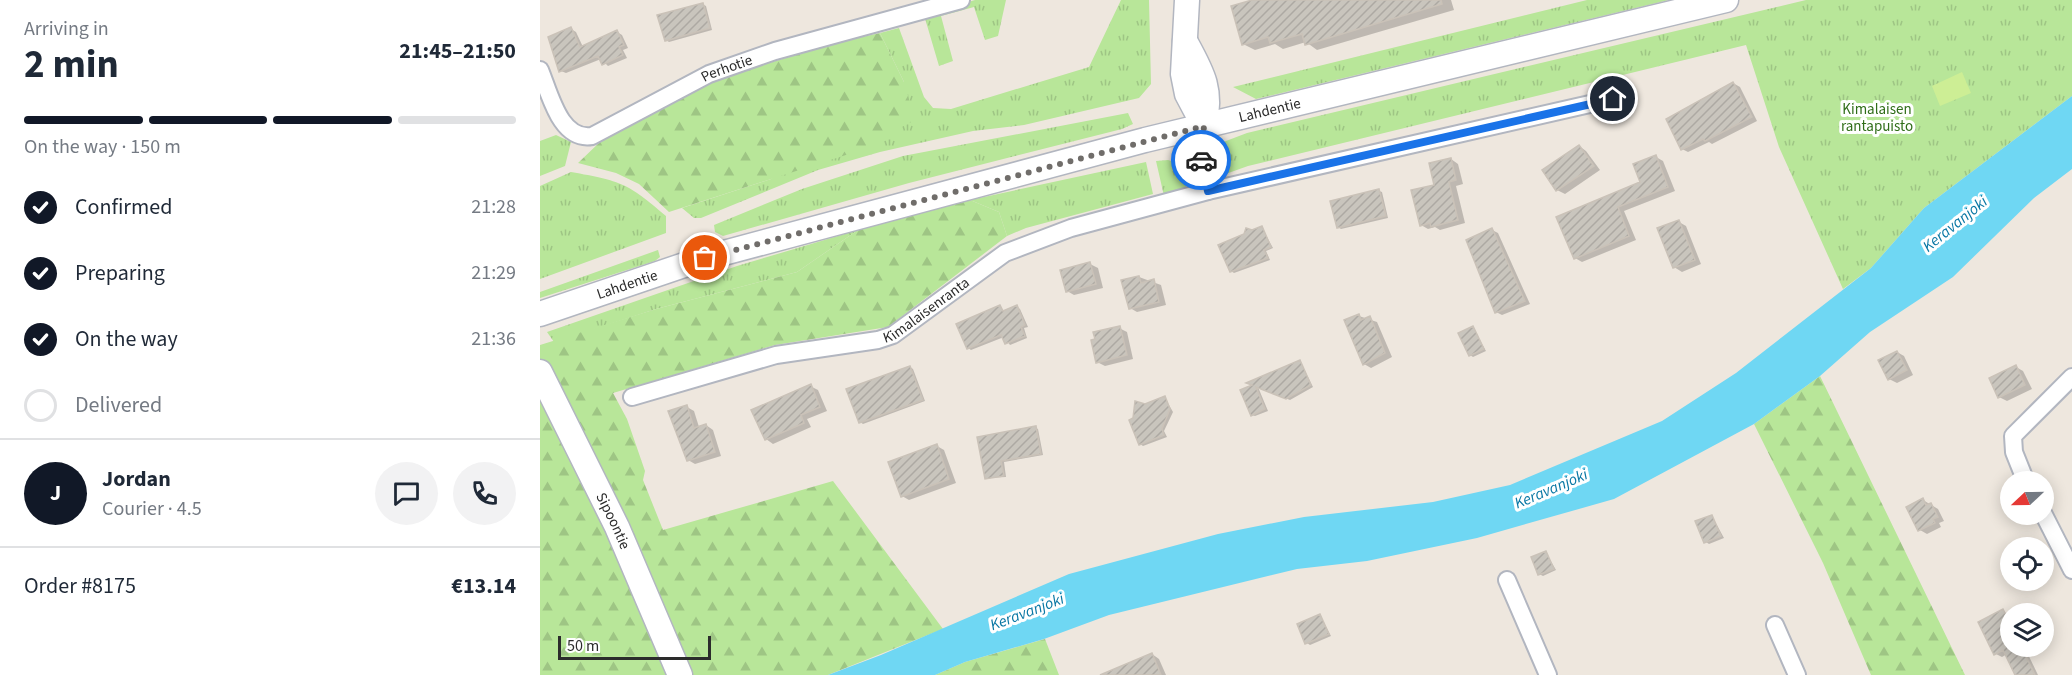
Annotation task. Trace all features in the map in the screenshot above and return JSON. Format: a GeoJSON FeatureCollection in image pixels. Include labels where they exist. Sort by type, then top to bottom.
{"type":"FeatureCollection","features":[{"type":"Feature","properties":{"kind":"main road"},"geometry":{"type":"LineString","coordinates":[[1187,0],[1183,74],[1186,94],[1204,126]]}},
{"type":"Feature","properties":{"kind":"main road","name":"Lahdentie"},"geometry":{"type":"LineString","coordinates":[[540,314],[705,258],[1204,126],[1726,0]]}},
{"type":"Feature","properties":{"kind":"main road","name":"Sipoontie"},"geometry":{"type":"LineString","coordinates":[[545,381],[617,527],[680,675]]}},
{"type":"Feature","properties":{"kind":"street","name":"Perhotie"},"geometry":{"type":"LineString","coordinates":[[540,70],[562,120],[572,134],[580,138],[592,136],[709,74],[922,5],[961,0]]}},
{"type":"Feature","properties":{"kind":"street","name":"Kimalaisenranta"},"geometry":{"type":"LineString","coordinates":[[632,397],[776,355],[878,340],[892,335],[1005,253],[1071,228],[1208,191],[1625,96]]}},
{"type":"Feature","properties":{"kind":"street"},"geometry":{"type":"LineString","coordinates":[[1204,126],[1201,161],[1208,191]]}},
{"type":"Feature","properties":{"kind":"street"},"geometry":{"type":"LineString","coordinates":[[2022,471],[2014,452],[2013,436],[2072,377]]}},
{"type":"Feature","properties":{"kind":"street"},"geometry":{"type":"LineString","coordinates":[[2049,525],[2072,570]]}},
{"type":"Feature","properties":{"kind":"street"},"geometry":{"type":"LineString","coordinates":[[1508,580],[1548,675]]}},
{"type":"Feature","properties":{"kind":"street"},"geometry":{"type":"LineString","coordinates":[[1775,625],[1797,675]]}},
{"type":"Feature","properties":{"kind":"green space"},"geometry":{"type":"Polygon","coordinates":[[[975,0],[1006,0],[998,36],[985,40],[974,7],[941,16],[953,61],[939,66],[924,15],[975,0]]]}},
{"type":"Feature","properties":{"kind":"green space"},"geometry":{"type":"Polygon","coordinates":[[[1121,0],[1149,0],[1151,84],[1139,98],[1024,125],[973,131],[880,152],[818,170],[701,218],[694,218],[682,208],[771,179],[904,82],[880,33],[899,28],[924,97],[933,108],[951,109],[1089,67],[1121,0]]]}},
{"type":"Feature","properties":{"kind":"green space"},"geometry":{"type":"Polygon","coordinates":[[[1587,0],[1669,0],[1256,99],[1233,87],[1587,0]]]}},
{"type":"Feature","properties":{"kind":"green space","name":"Kimalaisen rantapuisto"},"geometry":{"type":"Polygon","coordinates":[[[1806,0],[2072,0],[2072,96],[1924,208],[1871,268],[1843,289],[1779,147],[1746,45],[1248,166],[1220,176],[1211,156],[1218,144],[1247,133],[1806,0]]]}},
{"type":"Feature","properties":{"kind":"green space"},"geometry":{"type":"Polygon","coordinates":[[[880,33],[904,82],[915,120],[852,153],[669,212],[639,184],[616,173],[578,163],[601,141],[718,78],[844,41],[880,33]]]}},
{"type":"Feature","properties":{"kind":"green space"},"geometry":{"type":"Polygon","coordinates":[[[1962,72],[1971,93],[1940,106],[1932,86],[1962,72]]]}},
{"type":"Feature","properties":{"kind":"green space"},"geometry":{"type":"Polygon","coordinates":[[[1128,113],[1133,124],[1122,129],[909,183],[723,236],[715,232],[714,225],[802,189],[903,156],[1128,113]]]}},
{"type":"Feature","properties":{"kind":"green space"},"geometry":{"type":"Polygon","coordinates":[[[556,135],[571,142],[565,166],[540,176],[540,141],[556,135]]]}},
{"type":"Feature","properties":{"kind":"green space"},"geometry":{"type":"Polygon","coordinates":[[[1168,160],[1183,168],[1187,181],[1184,192],[1164,196],[1156,161],[1168,160]]]}},
{"type":"Feature","properties":{"kind":"green space"},"geometry":{"type":"Polygon","coordinates":[[[1146,162],[1153,194],[1026,228],[1007,236],[999,212],[970,200],[1146,162]]]}},
{"type":"Feature","properties":{"kind":"green space"},"geometry":{"type":"Polygon","coordinates":[[[571,172],[613,181],[642,196],[666,216],[666,233],[540,279],[540,186],[571,172]]]}},
{"type":"Feature","properties":{"kind":"green space"},"geometry":{"type":"Polygon","coordinates":[[[970,200],[999,212],[1007,236],[888,327],[775,345],[613,393],[627,419],[645,471],[643,480],[663,530],[833,481],[943,629],[828,675],[540,675],[540,345],[656,309],[797,272],[858,230],[970,200]]]}},
{"type":"Feature","properties":{"kind":"green space"},"geometry":{"type":"Polygon","coordinates":[[[858,230],[797,272],[656,309],[554,342],[547,332],[737,266],[858,230]]]}},
{"type":"Feature","properties":{"kind":"green space"},"geometry":{"type":"Polygon","coordinates":[[[658,250],[660,257],[655,261],[540,298],[540,292],[658,250]]]}},
{"type":"Feature","properties":{"kind":"green space"},"geometry":{"type":"Polygon","coordinates":[[[1820,376],[1965,675],[1871,675],[1823,563],[1754,424],[1820,376]]]}},
{"type":"Feature","properties":{"kind":"green space"},"geometry":{"type":"Polygon","coordinates":[[[1045,639],[1059,675],[935,675],[965,662],[1045,639]]]}},
{"type":"Feature","properties":{"kind":"water","name":"Keravanjoki"},"geometry":{"type":"Polygon","coordinates":[[[2072,96],[2072,169],[2034,198],[1953,277],[1870,332],[1820,376],[1754,424],[1614,499],[1477,538],[1367,561],[1297,569],[1109,615],[1044,639],[965,662],[935,675],[828,675],[881,655],[1069,574],[1218,534],[1304,517],[1433,502],[1510,485],[1662,421],[1736,373],[1871,268],[1924,208],[2072,96]]]}},
{"type":"Feature","properties":{"kind":"building"},"geometry":{"type":"Polygon","coordinates":[[[1252,0],[1441,0],[1442,4],[1305,45],[1302,34],[1270,43],[1268,37],[1242,45],[1231,6],[1252,0]]]}},
{"type":"Feature","properties":{"kind":"building"},"geometry":{"type":"Polygon","coordinates":[[[703,3],[710,28],[665,41],[657,15],[703,3]]]}},
{"type":"Feature","properties":{"kind":"building"},"geometry":{"type":"Polygon","coordinates":[[[571,27],[580,47],[617,30],[624,45],[619,47],[623,55],[602,65],[598,56],[559,72],[548,37],[571,27]]]}},
{"type":"Feature","properties":{"kind":"building"},"geometry":{"type":"Polygon","coordinates":[[[1733,82],[1752,117],[1705,141],[1703,139],[1681,150],[1666,119],[1733,82]]]}},
{"type":"Feature","properties":{"kind":"building"},"geometry":{"type":"Polygon","coordinates":[[[1579,145],[1594,166],[1556,191],[1542,170],[1579,145]]]}},
{"type":"Feature","properties":{"kind":"building"},"geometry":{"type":"Polygon","coordinates":[[[1656,155],[1668,187],[1618,207],[1629,236],[1574,259],[1556,217],[1640,182],[1633,164],[1656,155]]]}},
{"type":"Feature","properties":{"kind":"building"},"geometry":{"type":"Polygon","coordinates":[[[1451,158],[1456,180],[1449,182],[1458,220],[1431,227],[1430,223],[1420,226],[1411,190],[1434,185],[1429,163],[1451,158]]]}},
{"type":"Feature","properties":{"kind":"building"},"geometry":{"type":"Polygon","coordinates":[[[1379,189],[1386,216],[1337,228],[1330,201],[1379,189]]]}},
{"type":"Feature","properties":{"kind":"building"},"geometry":{"type":"Polygon","coordinates":[[[1679,220],[1695,260],[1673,268],[1657,228],[1679,220]]]}},
{"type":"Feature","properties":{"kind":"building"},"geometry":{"type":"Polygon","coordinates":[[[1262,226],[1271,247],[1264,250],[1268,258],[1230,272],[1218,245],[1244,234],[1246,228],[1252,230],[1262,226]]]}},
{"type":"Feature","properties":{"kind":"building"},"geometry":{"type":"Polygon","coordinates":[[[1492,228],[1525,301],[1495,313],[1466,240],[1492,228]]]}},
{"type":"Feature","properties":{"kind":"building"},"geometry":{"type":"Polygon","coordinates":[[[1090,262],[1096,284],[1066,292],[1060,270],[1090,262]]]}},
{"type":"Feature","properties":{"kind":"building"},"geometry":{"type":"Polygon","coordinates":[[[1139,276],[1141,283],[1154,279],[1159,302],[1129,309],[1121,280],[1139,276]]]}},
{"type":"Feature","properties":{"kind":"building"},"geometry":{"type":"Polygon","coordinates":[[[1000,305],[1003,311],[1017,305],[1025,325],[1021,327],[1025,336],[1005,344],[1001,335],[967,349],[956,324],[1000,305]]]}},
{"type":"Feature","properties":{"kind":"building"},"geometry":{"type":"Polygon","coordinates":[[[1359,314],[1361,320],[1370,316],[1385,353],[1363,365],[1344,320],[1359,314]]]}},
{"type":"Feature","properties":{"kind":"building"},"geometry":{"type":"Polygon","coordinates":[[[1120,326],[1127,355],[1096,363],[1091,340],[1095,339],[1093,332],[1120,326]]]}},
{"type":"Feature","properties":{"kind":"building"},"geometry":{"type":"Polygon","coordinates":[[[1473,326],[1484,349],[1469,356],[1458,333],[1473,326]]]}},
{"type":"Feature","properties":{"kind":"building"},"geometry":{"type":"Polygon","coordinates":[[[1897,351],[1907,370],[1888,380],[1878,360],[1897,351]]]}},
{"type":"Feature","properties":{"kind":"building"},"geometry":{"type":"Polygon","coordinates":[[[1300,360],[1311,385],[1286,399],[1256,387],[1265,409],[1251,416],[1240,390],[1252,385],[1246,383],[1300,360]]]}},
{"type":"Feature","properties":{"kind":"building"},"geometry":{"type":"Polygon","coordinates":[[[2016,365],[2025,385],[1998,398],[1989,378],[2016,365]]]}},
{"type":"Feature","properties":{"kind":"building"},"geometry":{"type":"Polygon","coordinates":[[[910,366],[923,400],[859,423],[846,389],[910,366]]]}},
{"type":"Feature","properties":{"kind":"building"},"geometry":{"type":"Polygon","coordinates":[[[811,384],[820,407],[801,415],[804,423],[765,440],[751,410],[811,384]]]}},
{"type":"Feature","properties":{"kind":"building"},"geometry":{"type":"Polygon","coordinates":[[[1165,396],[1170,409],[1162,429],[1164,435],[1139,445],[1129,420],[1133,418],[1135,401],[1145,404],[1165,396]]]}},
{"type":"Feature","properties":{"kind":"building"},"geometry":{"type":"Polygon","coordinates":[[[687,405],[694,428],[706,424],[715,452],[687,461],[668,411],[687,405]]]}},
{"type":"Feature","properties":{"kind":"building"},"geometry":{"type":"Polygon","coordinates":[[[1036,426],[1041,454],[1001,461],[1004,476],[985,479],[977,437],[1036,426]]]}},
{"type":"Feature","properties":{"kind":"building"},"geometry":{"type":"Polygon","coordinates":[[[937,444],[949,479],[901,497],[888,462],[937,444]]]}},
{"type":"Feature","properties":{"kind":"building"},"geometry":{"type":"Polygon","coordinates":[[[1923,498],[1926,505],[1931,503],[1938,517],[1933,519],[1935,523],[1918,531],[1906,507],[1923,498]]]}},
{"type":"Feature","properties":{"kind":"building"},"geometry":{"type":"Polygon","coordinates":[[[1712,515],[1721,536],[1704,543],[1695,521],[1712,515]]]}},
{"type":"Feature","properties":{"kind":"building"},"geometry":{"type":"Polygon","coordinates":[[[1546,551],[1554,569],[1538,575],[1531,557],[1546,551]]]}},
{"type":"Feature","properties":{"kind":"building"},"geometry":{"type":"Polygon","coordinates":[[[2000,611],[2000,652],[1994,655],[1978,622],[2000,611]]]}},
{"type":"Feature","properties":{"kind":"building"},"geometry":{"type":"Polygon","coordinates":[[[1320,614],[1329,634],[1305,644],[1297,624],[1320,614]]]}},
{"type":"Feature","properties":{"kind":"building"},"geometry":{"type":"Polygon","coordinates":[[[1152,653],[1161,675],[1100,675],[1152,653]]]}},
{"type":"Feature","properties":{"kind":"building"},"geometry":{"type":"Polygon","coordinates":[[[2006,657],[2026,657],[2035,675],[2015,675],[2006,657]]]}},
{"type":"Feature","properties":{"kind":"way so far"},"geometry":{"type":"LineString","coordinates":[[705,258],[1204,126],[1201,160]]}},
{"type":"Feature","properties":{"kind":"route"},"geometry":{"type":"LineString","coordinates":[[1201,160],[1208,191],[1613,99]]}}]}
